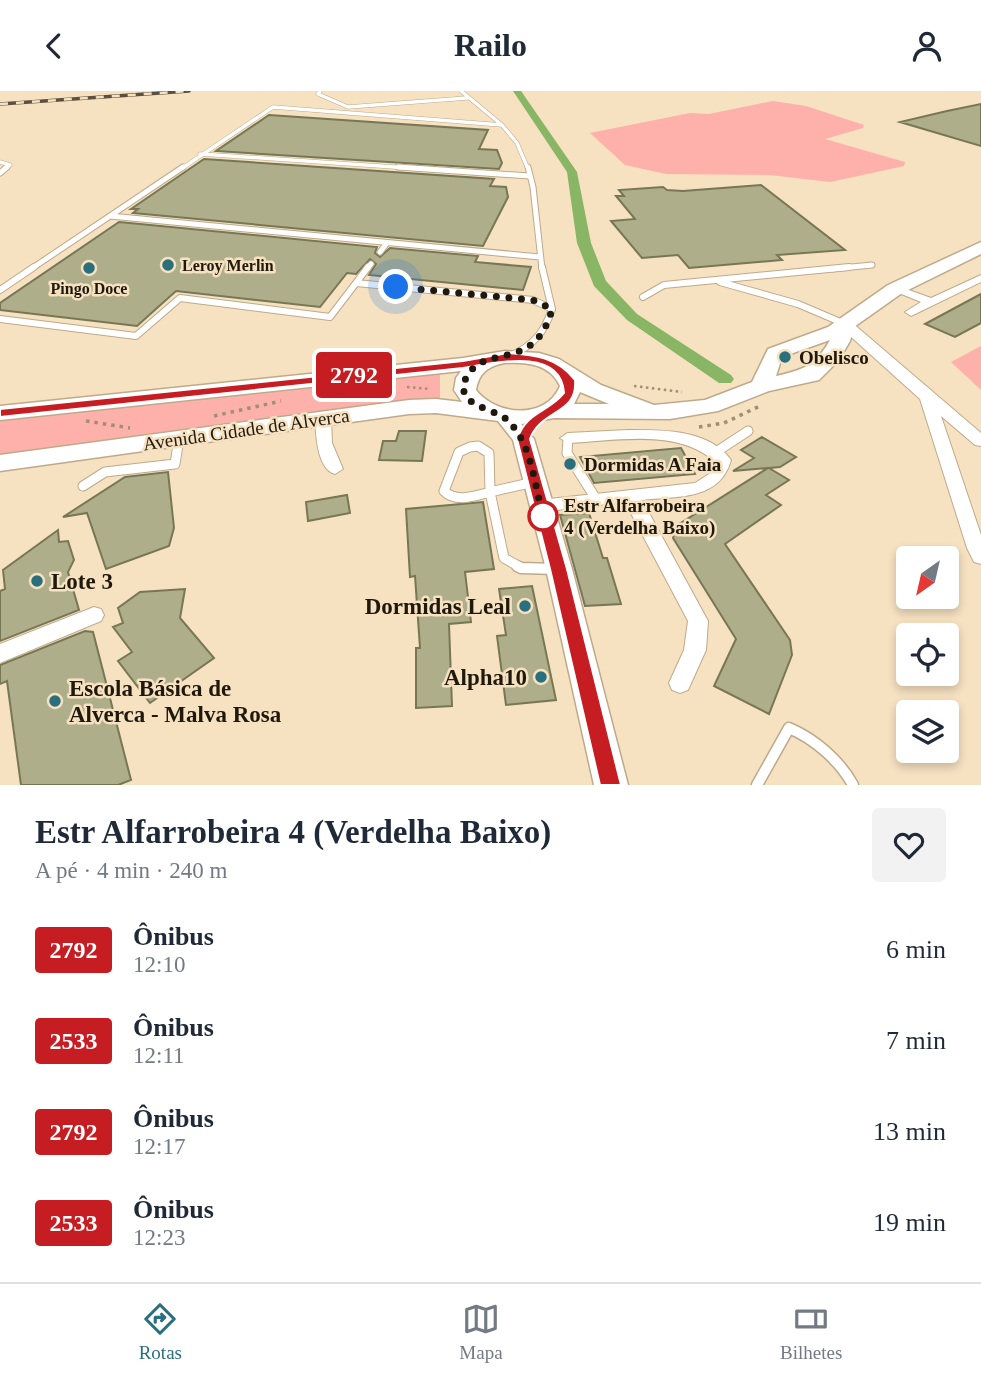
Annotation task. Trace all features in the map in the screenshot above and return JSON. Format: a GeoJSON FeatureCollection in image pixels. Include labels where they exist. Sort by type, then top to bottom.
{"type":"FeatureCollection","features":[{"type":"Feature","properties":{"kind":"main road"},"geometry":{"type":"LineString","coordinates":[[762,386],[775,353],[835,331],[895,289],[981,247]]}},
{"type":"Feature","properties":{"kind":"main road","name":"Avenida Cidade de Alverca"},"geometry":{"type":"LineString","coordinates":[[0,463],[436,406],[498,414],[646,410],[670,412],[710,406],[732,400],[762,386],[811,375],[820,368],[840,341],[845,324]]}},
{"type":"Feature","properties":{"kind":"main road"},"geometry":{"type":"LineString","coordinates":[[502,357],[472,370],[464,383],[473,403],[498,414],[523,439],[559,569],[611,785]]}},
{"type":"Feature","properties":{"kind":"main road","name":"Avenida Cidade de Alverca"},"geometry":{"type":"LineString","coordinates":[[0,413],[463,364],[502,357],[540,359],[609,397],[646,410]]}},
{"type":"Feature","properties":{"kind":"main road"},"geometry":{"type":"LineString","coordinates":[[523,439],[528,428],[546,413],[560,406],[570,393],[569,380],[565,373]]}},
{"type":"Feature","properties":{"kind":"street"},"geometry":{"type":"LineString","coordinates":[[911,312],[981,278]]}},
{"type":"Feature","properties":{"kind":"street"},"geometry":{"type":"LineString","coordinates":[[895,289],[932,302]]}},
{"type":"Feature","properties":{"kind":"street"},"geometry":{"type":"LineString","coordinates":[[845,324],[981,441]]}},
{"type":"Feature","properties":{"kind":"street"},"geometry":{"type":"LineString","coordinates":[[927,397],[981,557]]}},
{"type":"Feature","properties":{"kind":"street"},"geometry":{"type":"LineString","coordinates":[[323,419],[324,443],[335,469]]}},
{"type":"Feature","properties":{"kind":"street"},"geometry":{"type":"LineString","coordinates":[[537,494],[596,499],[698,488],[710,483],[720,473],[723,460],[716,452],[685,439],[662,436],[568,438]]}},
{"type":"Feature","properties":{"kind":"street"},"geometry":{"type":"LineString","coordinates":[[630,495],[698,621],[695,650],[680,683]]}},
{"type":"Feature","properties":{"kind":"street"},"geometry":{"type":"LineString","coordinates":[[0,654],[94,615]]}},
{"type":"Feature","properties":{"kind":"lane"},"geometry":{"type":"LineString","coordinates":[[320,91],[318,94],[348,107],[467,98]]}},
{"type":"Feature","properties":{"kind":"lane"},"geometry":{"type":"LineString","coordinates":[[461,91],[502,125],[526,157],[545,293],[552,309],[547,327],[535,343],[525,350],[502,357]]}},
{"type":"Feature","properties":{"kind":"lane"},"geometry":{"type":"LineString","coordinates":[[0,290],[273,107],[502,125]]}},
{"type":"Feature","properties":{"kind":"lane"},"geometry":{"type":"LineString","coordinates":[[200,154],[530,176]]}},
{"type":"Feature","properties":{"kind":"lane"},"geometry":{"type":"LineString","coordinates":[[0,162],[10,165],[0,173]]}},
{"type":"Feature","properties":{"kind":"lane"},"geometry":{"type":"LineString","coordinates":[[110,216],[540,257]]}},
{"type":"Feature","properties":{"kind":"lane"},"geometry":{"type":"LineString","coordinates":[[380,252],[387,243]]}},
{"type":"Feature","properties":{"kind":"lane"},"geometry":{"type":"LineString","coordinates":[[0,319],[136,336],[180,298],[330,317],[371,264]]}},
{"type":"Feature","properties":{"kind":"lane"},"geometry":{"type":"LineString","coordinates":[[643,297],[664,285],[872,265]]}},
{"type":"Feature","properties":{"kind":"lane"},"geometry":{"type":"LineString","coordinates":[[714,280],[808,308],[845,324]]}},
{"type":"Feature","properties":{"kind":"lane"},"geometry":{"type":"LineString","coordinates":[[356,283],[533,300],[552,309]]}},
{"type":"Feature","properties":{"kind":"lane"},"geometry":{"type":"LineString","coordinates":[[716,452],[748,431]]}},
{"type":"Feature","properties":{"kind":"lane"},"geometry":{"type":"LineString","coordinates":[[568,438],[567,453],[596,499]]}},
{"type":"Feature","properties":{"kind":"lane"},"geometry":{"type":"LineString","coordinates":[[83,486],[105,472],[175,464],[179,439]]}},
{"type":"Feature","properties":{"kind":"lane"},"geometry":{"type":"LineString","coordinates":[[537,494],[491,492],[460,498],[449,496],[444,491],[461,449],[470,446],[486,449],[490,458],[488,473],[491,492],[504,558],[521,568],[559,569]]}},
{"type":"Feature","properties":{"kind":"lane"},"geometry":{"type":"LineString","coordinates":[[757,785],[789,728],[801,732],[844,770],[853,785]]}},
{"type":"Feature","properties":{"kind":"path"},"geometry":{"type":"LineString","coordinates":[[394,386],[436,389]]}},
{"type":"Feature","properties":{"kind":"path"},"geometry":{"type":"LineString","coordinates":[[205,418],[284,400]]}},
{"type":"Feature","properties":{"kind":"path"},"geometry":{"type":"LineString","coordinates":[[77,419],[134,428]]}},
{"type":"Feature","properties":{"kind":"shaded area"},"geometry":{"type":"Polygon","coordinates":[[[773,101],[806,106],[864,125],[863,128],[825,139],[905,162],[904,166],[830,182],[770,175],[666,174],[625,165],[590,133],[690,113],[709,114],[773,101]]]}},
{"type":"Feature","properties":{"kind":"shaded area"},"geometry":{"type":"Polygon","coordinates":[[[981,346],[981,390],[951,362],[981,346]]]}},
{"type":"Feature","properties":{"kind":"shaded area"},"geometry":{"type":"Polygon","coordinates":[[[440,372],[440,399],[0,456],[0,418],[440,372]]]}},
{"type":"Feature","properties":{"kind":"building"},"geometry":{"type":"Polygon","coordinates":[[[981,104],[981,146],[900,122],[947,111],[981,104]]]}},
{"type":"Feature","properties":{"kind":"building"},"geometry":{"type":"Polygon","coordinates":[[[269,115],[488,130],[479,149],[497,150],[502,163],[499,169],[216,151],[269,115]]]}},
{"type":"Feature","properties":{"kind":"building"},"geometry":{"type":"Polygon","coordinates":[[[204,159],[494,179],[490,186],[506,187],[508,197],[483,246],[133,213],[138,209],[131,209],[204,159]]]}},
{"type":"Feature","properties":{"kind":"building"},"geometry":{"type":"Polygon","coordinates":[[[761,185],[845,250],[777,255],[782,260],[689,268],[678,255],[642,258],[611,221],[635,219],[616,196],[624,196],[619,190],[663,187],[667,190],[683,191],[761,185]]]}},
{"type":"Feature","properties":{"kind":"building"},"geometry":{"type":"Polygon","coordinates":[[[119,222],[377,247],[375,253],[380,257],[390,248],[478,256],[475,262],[531,267],[523,290],[369,275],[376,264],[370,259],[356,274],[347,273],[320,307],[176,291],[137,326],[0,310],[0,303],[119,222]]]}},
{"type":"Feature","properties":{"kind":"building"},"geometry":{"type":"Polygon","coordinates":[[[981,294],[981,323],[955,337],[925,324],[981,294]]]}},
{"type":"Feature","properties":{"kind":"building"},"geometry":{"type":"Polygon","coordinates":[[[399,431],[426,431],[422,461],[379,460],[383,441],[396,441],[399,431]]]}},
{"type":"Feature","properties":{"kind":"building"},"geometry":{"type":"Polygon","coordinates":[[[762,437],[796,457],[780,467],[769,468],[789,480],[766,495],[781,505],[725,544],[790,640],[792,655],[769,714],[714,686],[736,639],[673,538],[676,526],[768,468],[733,471],[754,458],[741,450],[762,437]]]}},
{"type":"Feature","properties":{"kind":"building"},"geometry":{"type":"Polygon","coordinates":[[[681,448],[695,474],[594,483],[580,457],[681,448]]]}},
{"type":"Feature","properties":{"kind":"building"},"geometry":{"type":"Polygon","coordinates":[[[168,472],[174,528],[169,546],[106,569],[87,513],[63,517],[125,477],[168,472]]]}},
{"type":"Feature","properties":{"kind":"building"},"geometry":{"type":"Polygon","coordinates":[[[347,495],[350,513],[308,521],[306,502],[347,495]]]}},
{"type":"Feature","properties":{"kind":"building"},"geometry":{"type":"Polygon","coordinates":[[[483,502],[494,569],[465,572],[471,622],[449,624],[452,706],[416,708],[416,648],[420,648],[415,576],[410,577],[406,509],[483,502]]]}},
{"type":"Feature","properties":{"kind":"building"},"geometry":{"type":"Polygon","coordinates":[[[589,513],[621,604],[585,606],[560,515],[589,513]]]}},
{"type":"Feature","properties":{"kind":"building","name":"Lote 3"},"geometry":{"type":"Polygon","coordinates":[[[58,530],[59,542],[68,541],[74,560],[68,572],[79,610],[0,641],[0,591],[5,589],[3,570],[58,530]]]}},
{"type":"Feature","properties":{"kind":"building"},"geometry":{"type":"Polygon","coordinates":[[[532,586],[556,700],[506,705],[497,636],[506,635],[499,589],[532,586]]]}},
{"type":"Feature","properties":{"kind":"building"},"geometry":{"type":"Polygon","coordinates":[[[185,589],[180,618],[214,658],[150,703],[118,661],[132,652],[113,627],[123,623],[118,608],[140,592],[185,589]]]}},
{"type":"Feature","properties":{"kind":"building","name":"Escola Básica de Alverca - Malva Rosa"},"geometry":{"type":"Polygon","coordinates":[[[85,631],[93,632],[131,780],[118,785],[21,785],[7,681],[0,684],[0,665],[85,631]]]}},
{"type":"Feature","properties":{"kind":"waterway"},"geometry":{"type":"LineString","coordinates":[[517,91],[572,172],[584,243],[599,283],[632,317],[725,379]]}},
{"type":"Feature","properties":{"kind":"railway"},"geometry":{"type":"LineString","coordinates":[[0,104],[189,91]]}},
{"type":"Feature","properties":{"kind":"bus line","name":"2792"},"geometry":{"type":"LineString","coordinates":[[0,413],[463,364],[508,356],[530,357],[550,363],[565,373],[571,386],[570,393],[560,406],[541,415],[528,428],[523,439],[559,569],[611,785]]}},
{"type":"Feature","properties":{"kind":"place","name":"Leroy Merlin"},"geometry":{"type":"Point","coordinates":[168,265]}},
{"type":"Feature","properties":{"kind":"place","name":"Pingo Doce"},"geometry":{"type":"Point","coordinates":[89,268]}},
{"type":"Feature","properties":{"kind":"place","name":"Obelisco"},"geometry":{"type":"Point","coordinates":[785,357]}},
{"type":"Feature","properties":{"kind":"place","name":"Dormidas A Faia"},"geometry":{"type":"Point","coordinates":[570,464]}},
{"type":"Feature","properties":{"kind":"place","name":"Estr Alfarrobeira 4 (Verdelha Baixo)"},"geometry":{"type":"Point","coordinates":[543,516]}},
{"type":"Feature","properties":{"kind":"place","name":"Lote 3"},"geometry":{"type":"Point","coordinates":[37,581]}},
{"type":"Feature","properties":{"kind":"place","name":"Dormidas Leal"},"geometry":{"type":"Point","coordinates":[525,606]}},
{"type":"Feature","properties":{"kind":"place","name":"Alpha10"},"geometry":{"type":"Point","coordinates":[541,677]}},
{"type":"Feature","properties":{"kind":"place","name":"Escola Básica de Alverca - Malva Rosa"},"geometry":{"type":"Point","coordinates":[55,701]}},
{"type":"Feature","properties":{"kind":"route"},"geometry":{"type":"LineString","coordinates":[[396,287],[533,300],[552,309],[547,327],[535,343],[525,350],[479,365],[472,370],[464,383],[473,403],[481,409],[504,416],[523,439],[543,516]]}}]}
